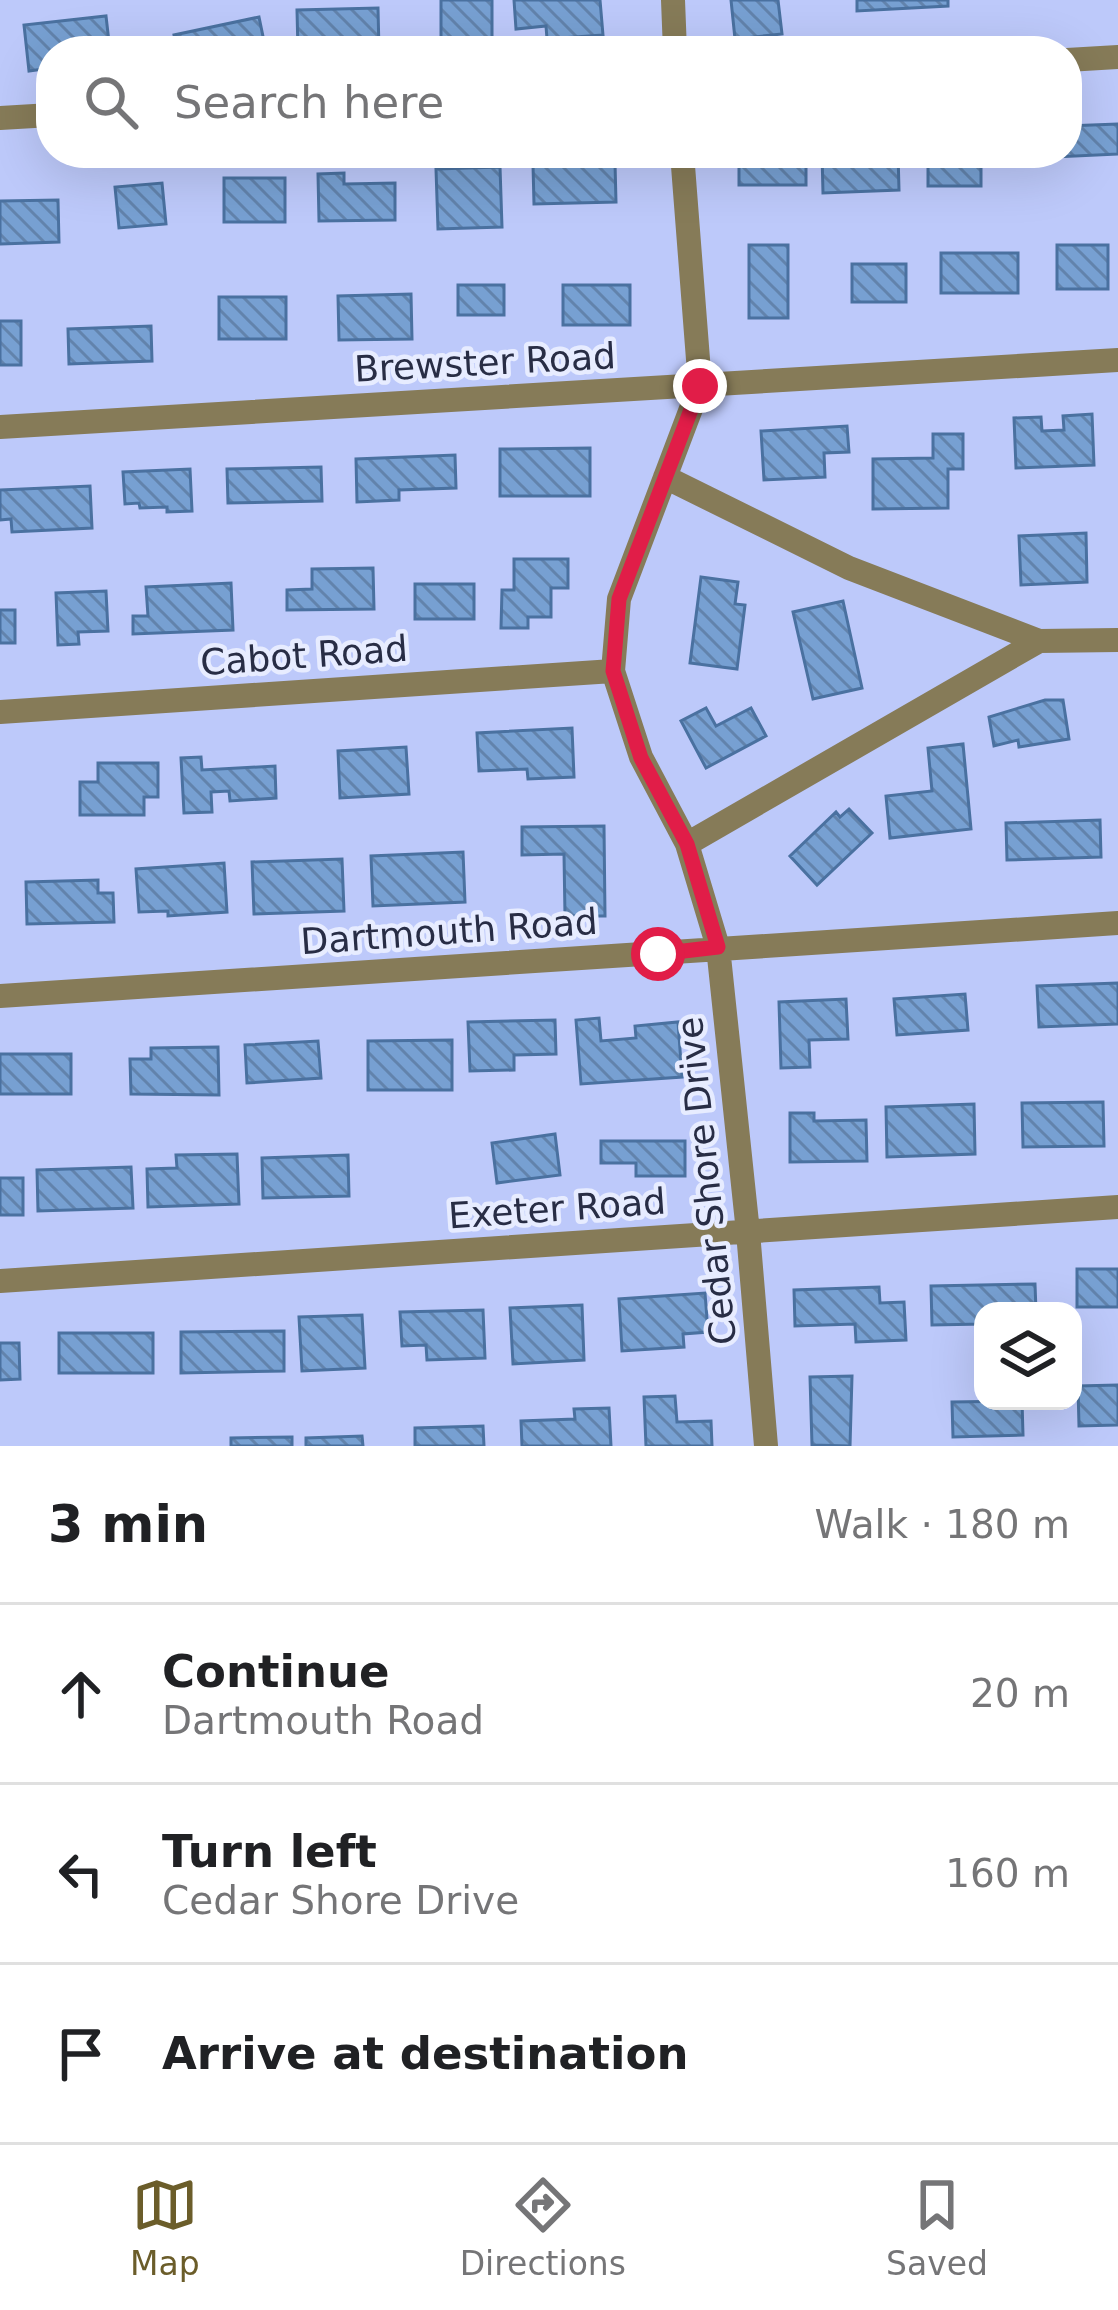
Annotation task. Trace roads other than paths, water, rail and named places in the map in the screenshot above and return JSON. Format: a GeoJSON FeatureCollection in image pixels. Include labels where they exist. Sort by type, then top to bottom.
{"type":"FeatureCollection","features":[{"type":"Feature","properties":{"kind":"street"},"geometry":{"type":"LineString","coordinates":[[673,0],[674,36]]}},
{"type":"Feature","properties":{"kind":"street"},"geometry":{"type":"LineString","coordinates":[[1082,59],[1118,57]]}},
{"type":"Feature","properties":{"kind":"street"},"geometry":{"type":"LineString","coordinates":[[0,118],[36,117]]}},
{"type":"Feature","properties":{"kind":"street","name":"Cedar Shore Drive"},"geometry":{"type":"LineString","coordinates":[[683,168],[700,386],[619,599],[613,671],[641,758],[687,844],[718,947],[766,1446]]}},
{"type":"Feature","properties":{"kind":"street","name":"Brewster Road"},"geometry":{"type":"LineString","coordinates":[[0,427],[1118,360]]}},
{"type":"Feature","properties":{"kind":"street"},"geometry":{"type":"LineString","coordinates":[[665,476],[849,568],[1040,641],[1118,640]]}},
{"type":"Feature","properties":{"kind":"street"},"geometry":{"type":"LineString","coordinates":[[687,844],[1040,641]]}},
{"type":"Feature","properties":{"kind":"street","name":"Cabot Road"},"geometry":{"type":"LineString","coordinates":[[0,712],[613,671]]}},
{"type":"Feature","properties":{"kind":"street","name":"Dartmouth Road"},"geometry":{"type":"LineString","coordinates":[[0,996],[1118,923]]}},
{"type":"Feature","properties":{"kind":"street","name":"Exeter Road"},"geometry":{"type":"LineString","coordinates":[[0,1281],[1118,1207]]}}]}
